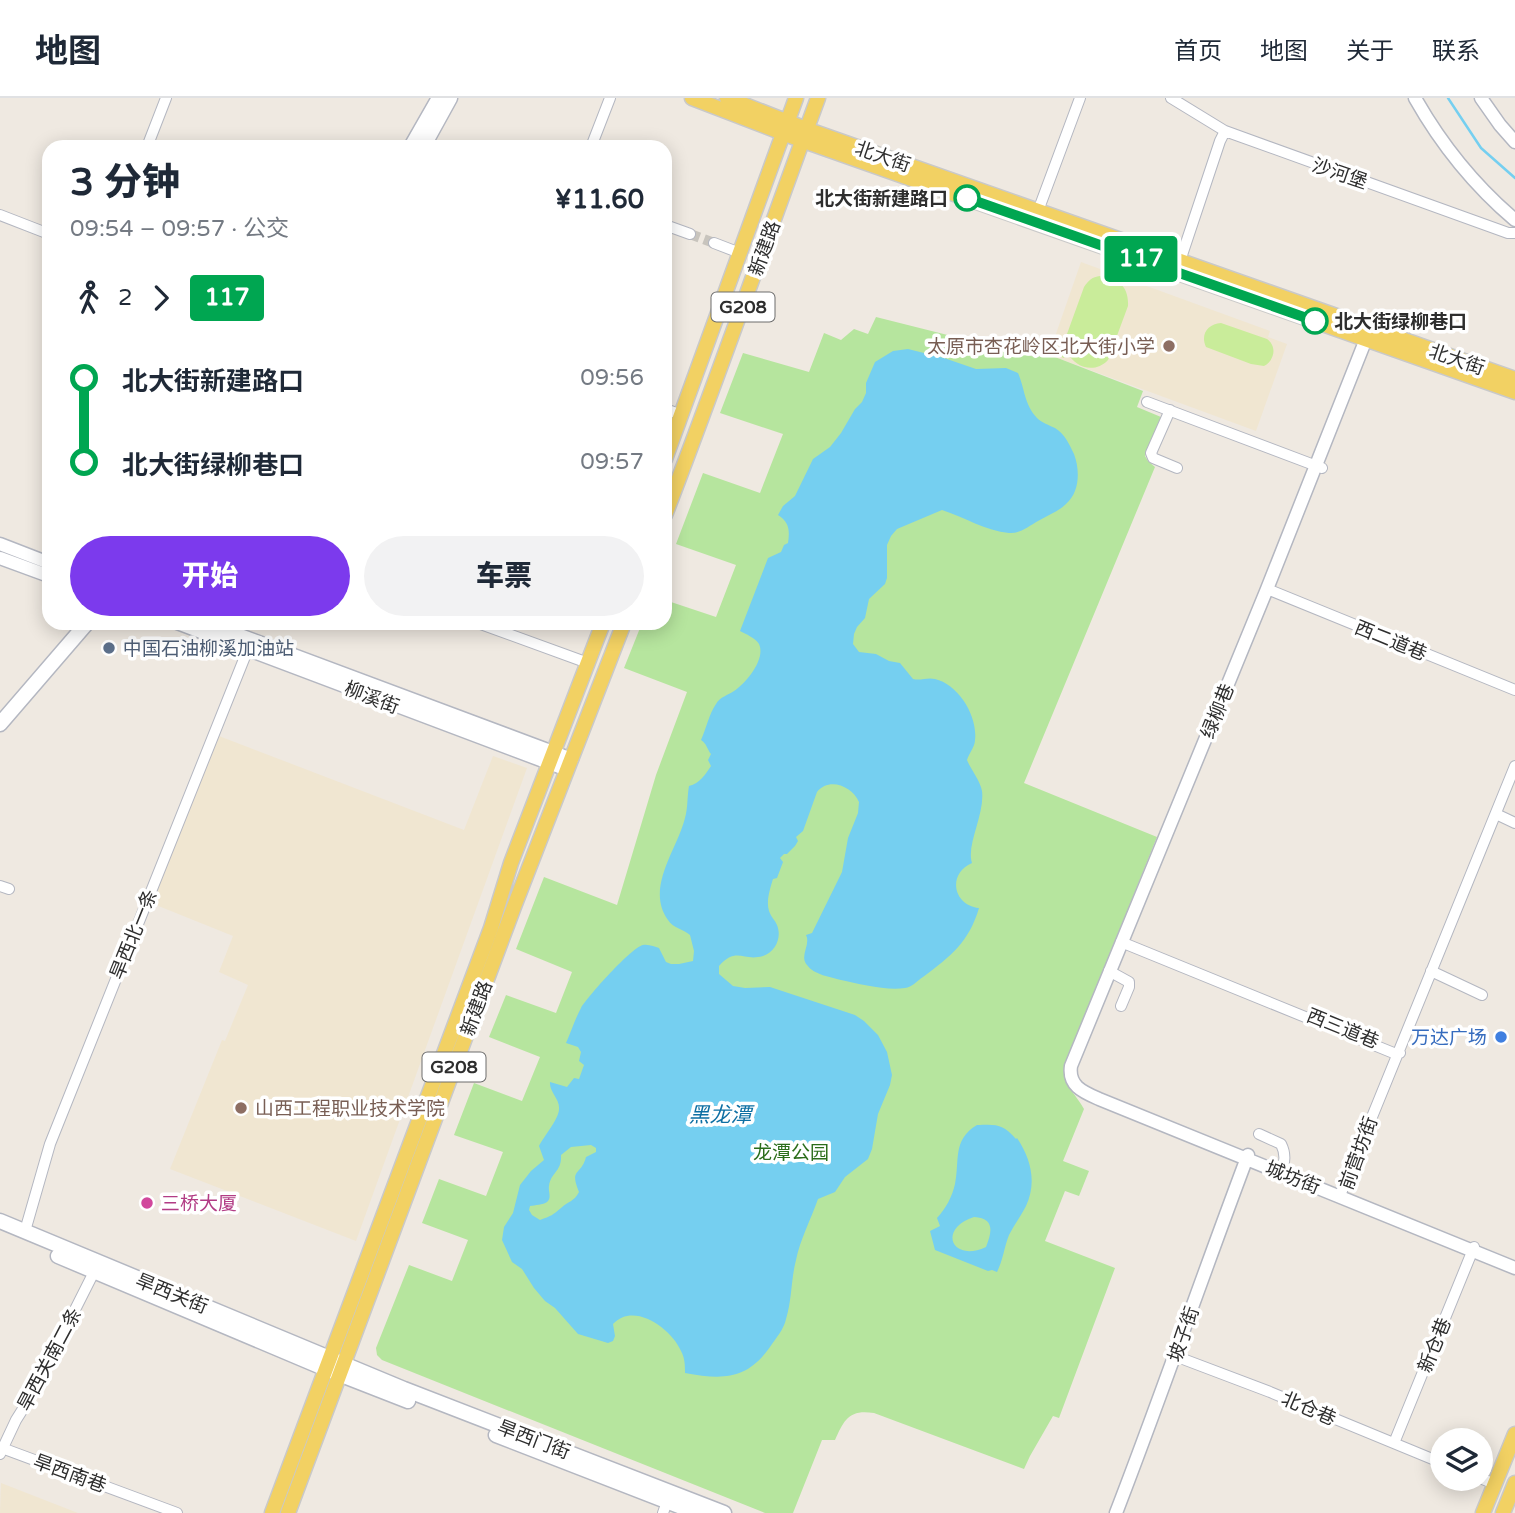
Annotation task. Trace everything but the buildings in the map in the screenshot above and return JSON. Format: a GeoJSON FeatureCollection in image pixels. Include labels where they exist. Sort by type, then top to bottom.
{"type":"FeatureCollection","features":[{"type":"Feature","properties":{"kind":"main road"},"geometry":{"type":"LineString","coordinates":[[415,140],[439,98]]}},
{"type":"Feature","properties":{"kind":"main road"},"geometry":{"type":"LineString","coordinates":[[427,140],[450,98]]}},
{"type":"Feature","properties":{"kind":"main road","name":"北大街"},"geometry":{"type":"LineString","coordinates":[[692,98],[786,127]]}},
{"type":"Feature","properties":{"kind":"main road","name":"北大街"},"geometry":{"type":"LineString","coordinates":[[727,98],[804,135],[1038,211],[1515,379]]}},
{"type":"Feature","properties":{"kind":"main road","name":"新建路"},"geometry":{"type":"LineString","coordinates":[[672,439],[796,98]]}},
{"type":"Feature","properties":{"kind":"main road","name":"新建路"},"geometry":{"type":"LineString","coordinates":[[672,497],[818,98]]}},
{"type":"Feature","properties":{"kind":"main road"},"geometry":{"type":"LineString","coordinates":[[804,135],[1515,392]]}},
{"type":"Feature","properties":{"kind":"main road"},"geometry":{"type":"LineString","coordinates":[[0,710],[69,630]]}},
{"type":"Feature","properties":{"kind":"main road"},"geometry":{"type":"LineString","coordinates":[[0,724],[82,630]]}},
{"type":"Feature","properties":{"kind":"main road","name":"新建路"},"geometry":{"type":"LineString","coordinates":[[288,1513],[335,1366],[491,928],[511,863],[600,630]]}},
{"type":"Feature","properties":{"kind":"main road","name":"新建路"},"geometry":{"type":"LineString","coordinates":[[272,1513],[335,1366],[621,630]]}},
{"type":"Feature","properties":{"kind":"main road","name":"旱西关街"},"geometry":{"type":"LineString","coordinates":[[0,1221],[97,1267]]}},
{"type":"Feature","properties":{"kind":"main road","name":"旱西关街"},"geometry":{"type":"LineString","coordinates":[[0,1231],[97,1267],[335,1366]]}},
{"type":"Feature","properties":{"kind":"main road","name":"旱西门街"},"geometry":{"type":"LineString","coordinates":[[335,1366],[696,1513]]}},
{"type":"Feature","properties":{"kind":"main road"},"geometry":{"type":"LineString","coordinates":[[1483,1513],[1515,1434]]}},
{"type":"Feature","properties":{"kind":"main road"},"geometry":{"type":"LineString","coordinates":[[1503,1513],[1514,1488]]}},
{"type":"Feature","properties":{"kind":"main road","name":"旱西门街"},"geometry":{"type":"LineString","coordinates":[[667,1502],[724,1513]]}},
{"type":"Feature","properties":{"kind":"street"},"geometry":{"type":"LineString","coordinates":[[150,140],[166,98]]}},
{"type":"Feature","properties":{"kind":"street"},"geometry":{"type":"LineString","coordinates":[[594,140],[610,98]]}},
{"type":"Feature","properties":{"kind":"street"},"geometry":{"type":"LineString","coordinates":[[1038,211],[1080,98]]}},
{"type":"Feature","properties":{"kind":"street","name":"沙河堡"},"geometry":{"type":"LineString","coordinates":[[1171,98],[1225,131],[1508,233],[1515,233]]}},
{"type":"Feature","properties":{"kind":"street"},"geometry":{"type":"LineString","coordinates":[[1415,98],[1446,146],[1496,204],[1515,220]]}},
{"type":"Feature","properties":{"kind":"street"},"geometry":{"type":"LineString","coordinates":[[1481,98],[1515,142]]}},
{"type":"Feature","properties":{"kind":"street"},"geometry":{"type":"LineString","coordinates":[[1180,261],[1225,131]]}},
{"type":"Feature","properties":{"kind":"street"},"geometry":{"type":"LineString","coordinates":[[0,215],[42,231]]}},
{"type":"Feature","properties":{"kind":"street"},"geometry":{"type":"LineString","coordinates":[[672,228],[690,234]]}},
{"type":"Feature","properties":{"kind":"street"},"geometry":{"type":"LineString","coordinates":[[714,243],[740,253]]}},
{"type":"Feature","properties":{"kind":"street","name":"绿柳巷"},"geometry":{"type":"LineString","coordinates":[[1075,1080],[1076,1069],[1112,972],[1369,340]]}},
{"type":"Feature","properties":{"kind":"street"},"geometry":{"type":"LineString","coordinates":[[1147,402],[1319,467]]}},
{"type":"Feature","properties":{"kind":"street"},"geometry":{"type":"LineString","coordinates":[[1170,411],[1151,453],[1153,458],[1177,468]]}},
{"type":"Feature","properties":{"kind":"street"},"geometry":{"type":"LineString","coordinates":[[672,412],[681,415]]}},
{"type":"Feature","properties":{"kind":"street"},"geometry":{"type":"LineString","coordinates":[[0,544],[42,560]]}},
{"type":"Feature","properties":{"kind":"street"},"geometry":{"type":"LineString","coordinates":[[0,558],[42,573]]}},
{"type":"Feature","properties":{"kind":"street","name":"西二道巷"},"geometry":{"type":"LineString","coordinates":[[1270,589],[1515,688]]}},
{"type":"Feature","properties":{"kind":"street","name":"柳溪街"},"geometry":{"type":"LineString","coordinates":[[200,630],[249,645],[569,765]]}},
{"type":"Feature","properties":{"kind":"street","name":"柳溪街"},"geometry":{"type":"LineString","coordinates":[[221,630],[249,645]]}},
{"type":"Feature","properties":{"kind":"street"},"geometry":{"type":"LineString","coordinates":[[497,630],[588,663]]}},
{"type":"Feature","properties":{"kind":"street","name":"旱西北一条"},"geometry":{"type":"LineString","coordinates":[[25,1231],[50,1144],[249,645]]}},
{"type":"Feature","properties":{"kind":"street","name":"前营坊街"},"geometry":{"type":"LineString","coordinates":[[1342,1195],[1515,766]]}},
{"type":"Feature","properties":{"kind":"street","name":"前营坊街"},"geometry":{"type":"LineString","coordinates":[[1497,815],[1515,775]]}},
{"type":"Feature","properties":{"kind":"street"},"geometry":{"type":"LineString","coordinates":[[1497,815],[1515,822]]}},
{"type":"Feature","properties":{"kind":"street","name":"西三道巷"},"geometry":{"type":"LineString","coordinates":[[1124,942],[1398,1053]]}},
{"type":"Feature","properties":{"kind":"street"},"geometry":{"type":"LineString","coordinates":[[1112,972],[1129,982],[1122,1006]]}},
{"type":"Feature","properties":{"kind":"street"},"geometry":{"type":"LineString","coordinates":[[1433,972],[1482,995]]}},
{"type":"Feature","properties":{"kind":"street","name":"城坊街"},"geometry":{"type":"LineString","coordinates":[[1075,1080],[1100,1095],[1249,1158],[1515,1266]]}},
{"type":"Feature","properties":{"kind":"street"},"geometry":{"type":"LineString","coordinates":[[1259,1135],[1280,1144],[1284,1150],[1282,1171]]}},
{"type":"Feature","properties":{"kind":"street","name":"坡子街"},"geometry":{"type":"LineString","coordinates":[[1118,1513],[1178,1357],[1208,1259],[1249,1158]]}},
{"type":"Feature","properties":{"kind":"street","name":"新仓巷"},"geometry":{"type":"LineString","coordinates":[[1394,1444],[1473,1249]]}},
{"type":"Feature","properties":{"kind":"street","name":"旱西关南二条"},"geometry":{"type":"LineString","coordinates":[[1,1451],[97,1267]]}},
{"type":"Feature","properties":{"kind":"street","name":"北仓巷"},"geometry":{"type":"LineString","coordinates":[[1178,1357],[1430,1458]]}},
{"type":"Feature","properties":{"kind":"street","name":"旱西南巷"},"geometry":{"type":"LineString","coordinates":[[1,1451],[177,1513]]}},
{"type":"Feature","properties":{"kind":"shaded area","name":"太原市杏花岭区北大街小学"},"geometry":{"type":"Polygon","coordinates":[[[1081,262],[1270,331],[1268,337],[1287,344],[1256,431],[1055,357],[1051,348],[1081,262]]]}},
{"type":"Feature","properties":{"kind":"shaded area"},"geometry":{"type":"Polygon","coordinates":[[[219,736],[464,830],[493,756],[527,768],[356,1241],[170,1169],[222,1040],[225,1041],[248,985],[219,972],[233,936],[151,903],[219,736]]]}},
{"type":"Feature","properties":{"kind":"shaded area"},"geometry":{"type":"Polygon","coordinates":[[[1,1483],[78,1513],[0,1513],[1,1483]]]}},
{"type":"Feature","properties":{"kind":"green space"},"geometry":{"type":"Polygon","coordinates":[[[1100,276],[1117,281],[1125,289],[1128,306],[1108,360],[1091,368],[1075,362],[1067,352],[1064,358],[1059,356],[1084,287],[1091,279],[1100,276]]]}},
{"type":"Feature","properties":{"kind":"green space","name":"龙潭公园"},"geometry":{"type":"Polygon","coordinates":[[[876,317],[1035,357],[1055,357],[1143,391],[1137,407],[1161,417],[1145,456],[1155,467],[1024,783],[1157,837],[1065,1066],[1068,1084],[1084,1109],[1063,1161],[1089,1171],[1079,1196],[1065,1191],[1045,1241],[1115,1268],[1059,1418],[1053,1416],[1024,1469],[874,1413],[859,1413],[845,1422],[835,1440],[822,1440],[793,1513],[765,1513],[382,1360],[377,1355],[376,1348],[409,1265],[452,1281],[468,1240],[422,1223],[439,1179],[486,1196],[503,1152],[454,1135],[474,1083],[522,1101],[540,1057],[489,1037],[506,995],[556,1013],[572,972],[516,949],[544,877],[617,905],[656,775],[687,692],[624,668],[639,630],[672,630],[672,602],[716,617],[736,565],[676,544],[703,473],[760,493],[783,434],[720,413],[743,353],[809,372],[824,333],[841,340],[854,329],[868,334],[876,317]]]}},
{"type":"Feature","properties":{"kind":"green space"},"geometry":{"type":"Polygon","coordinates":[[[1221,323],[1267,339],[1273,349],[1271,360],[1264,366],[1251,364],[1206,347],[1206,330],[1221,323]]]}},
{"type":"Feature","properties":{"kind":"water","name":"黑龙潭"},"geometry":{"type":"Polygon","coordinates":[[[908,349],[976,369],[1006,368],[1018,373],[1033,413],[1064,436],[1074,454],[1078,480],[1071,499],[1063,507],[1017,532],[992,530],[942,510],[897,529],[887,545],[885,584],[869,599],[865,618],[857,627],[853,644],[859,652],[876,654],[900,663],[913,679],[943,682],[959,694],[970,711],[975,740],[967,760],[981,787],[982,800],[971,847],[972,863],[959,874],[956,888],[963,901],[979,908],[970,930],[958,947],[908,987],[873,987],[828,977],[814,971],[805,962],[806,935],[812,933],[842,872],[848,838],[858,813],[859,802],[856,796],[840,785],[828,785],[817,792],[803,831],[796,837],[798,841],[780,858],[783,862],[777,878],[773,879],[768,907],[779,934],[777,944],[763,956],[736,956],[725,960],[719,966],[719,974],[733,986],[770,987],[855,1015],[878,1035],[887,1052],[892,1075],[890,1085],[878,1114],[868,1159],[845,1177],[835,1192],[818,1199],[798,1252],[785,1323],[780,1333],[761,1358],[743,1372],[723,1377],[685,1373],[683,1356],[676,1343],[670,1334],[652,1321],[631,1315],[622,1318],[613,1324],[615,1336],[613,1341],[608,1343],[578,1334],[555,1308],[545,1301],[522,1269],[512,1262],[502,1240],[504,1227],[513,1213],[520,1185],[544,1160],[539,1146],[559,1109],[550,1082],[567,1087],[574,1078],[579,1079],[584,1065],[579,1061],[581,1052],[578,1047],[566,1043],[585,1002],[620,963],[643,945],[659,948],[666,962],[671,964],[693,961],[694,951],[690,935],[668,920],[660,895],[665,869],[685,818],[689,786],[699,781],[711,766],[708,760],[711,754],[701,740],[711,712],[718,702],[744,682],[760,657],[759,644],[740,631],[768,558],[781,552],[788,543],[788,527],[778,515],[783,506],[795,496],[813,459],[830,447],[862,402],[875,362],[893,351],[908,349]],[[591,1145],[571,1147],[561,1155],[560,1165],[550,1181],[550,1196],[543,1204],[530,1206],[532,1215],[540,1220],[554,1214],[575,1198],[579,1192],[576,1175],[586,1157],[596,1152],[596,1148],[591,1145]]]}},
{"type":"Feature","properties":{"kind":"water"},"geometry":{"type":"Polygon","coordinates":[[[977,1125],[995,1125],[1007,1130],[1017,1138],[1031,1171],[1029,1197],[1009,1235],[997,1272],[935,1250],[930,1231],[940,1226],[937,1218],[952,1193],[960,1144],[977,1125]],[[974,1217],[962,1222],[955,1229],[953,1242],[958,1248],[974,1251],[986,1247],[990,1227],[986,1220],[974,1217]]]}},
{"type":"Feature","properties":{"kind":"waterway"},"geometry":{"type":"LineString","coordinates":[[1448,98],[1481,148],[1515,178]]}},
{"type":"Feature","properties":{"kind":"tunnel"},"geometry":{"type":"LineString","coordinates":[[690,234],[714,243]]}},
{"type":"Feature","properties":{"kind":"bus line","name":"117"},"geometry":{"type":"LineString","coordinates":[[967,198],[1315,321]]}},
{"type":"Feature","properties":{"kind":"place","name":"北大街新建路口"},"geometry":{"type":"Point","coordinates":[967,198]}},
{"type":"Feature","properties":{"kind":"place","name":"北大街绿柳巷口"},"geometry":{"type":"Point","coordinates":[1315,321]}},
{"type":"Feature","properties":{"kind":"place","name":"太原市杏花岭区北大街小学"},"geometry":{"type":"Point","coordinates":[1169,346]}},
{"type":"Feature","properties":{"kind":"place","name":"中国石油柳溪加油站"},"geometry":{"type":"Point","coordinates":[109,648]}},
{"type":"Feature","properties":{"kind":"place","name":"万达广场"},"geometry":{"type":"Point","coordinates":[1501,1037]}},
{"type":"Feature","properties":{"kind":"place","name":"山西工程职业技术学院"},"geometry":{"type":"Point","coordinates":[241,1108]}},
{"type":"Feature","properties":{"kind":"place","name":"三桥大厦"},"geometry":{"type":"Point","coordinates":[147,1203]}}]}
